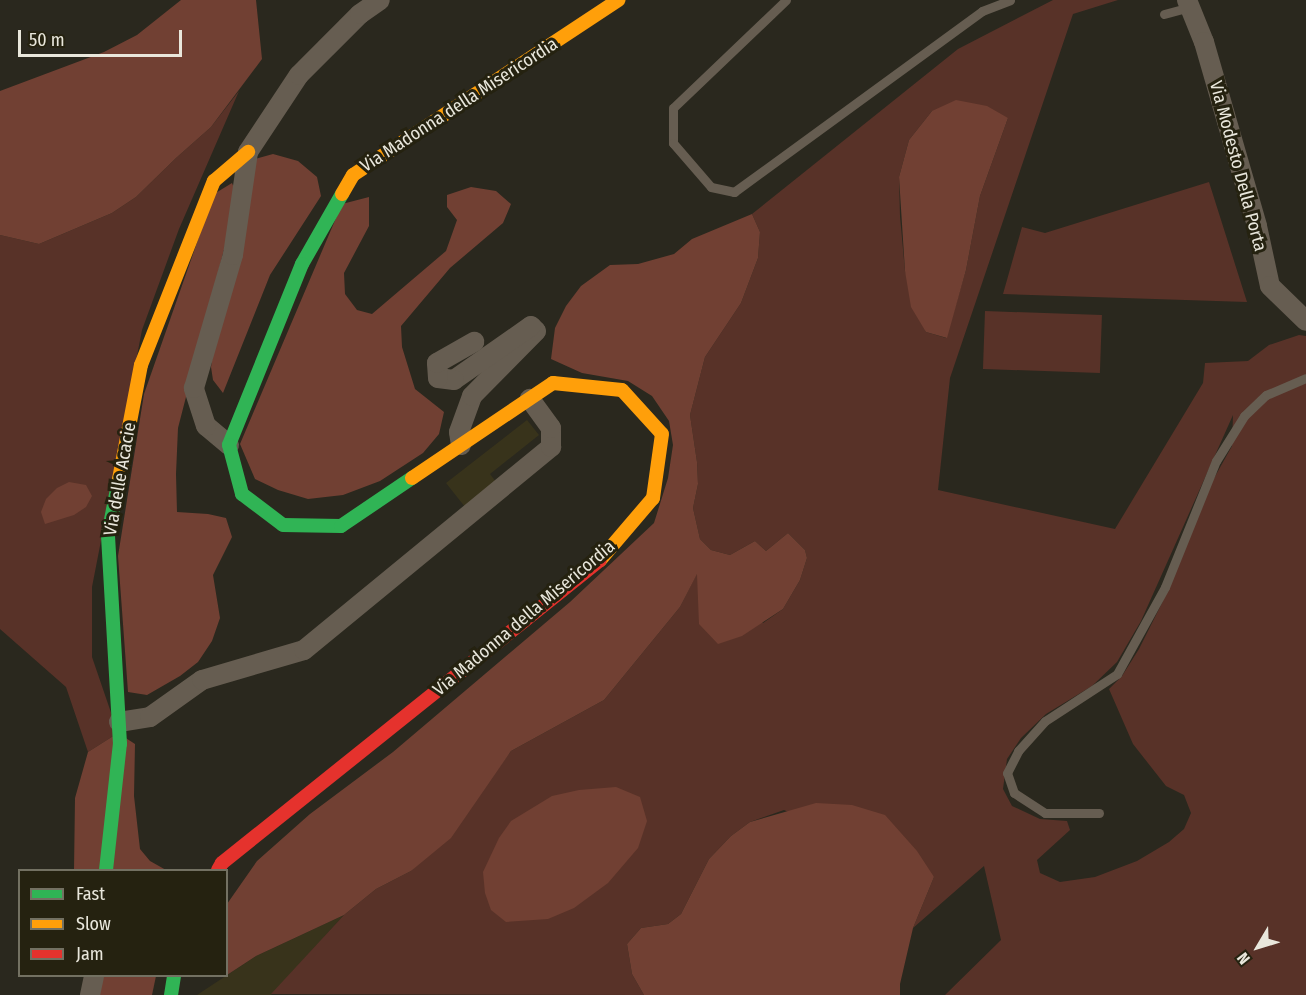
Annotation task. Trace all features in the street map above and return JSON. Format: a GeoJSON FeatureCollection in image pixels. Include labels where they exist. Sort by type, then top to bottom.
{"type":"FeatureCollection","features":[{"type":"Feature","properties":{"kind":"main road","name":"Via Madonna della Misericordia"},"geometry":{"type":"LineString","coordinates":[[219,869],[222,863],[608,554],[653,498],[662,434],[622,390],[553,383],[341,526],[283,525],[258,507],[242,494],[229,445],[302,264],[353,175],[618,0]]}},
{"type":"Feature","properties":{"kind":"main road","name":"Via delle Acacie"},"geometry":{"type":"LineString","coordinates":[[106,869],[120,744],[108,536],[141,365],[214,182],[248,152]]}},
{"type":"Feature","properties":{"kind":"main road"},"geometry":{"type":"LineString","coordinates":[[171,995],[174,977]]}},
{"type":"Feature","properties":{"kind":"street","name":"Via delle Acacie"},"geometry":{"type":"LineString","coordinates":[[229,445],[206,426],[194,388],[232,255],[248,152],[299,75],[360,14],[380,0]]}},
{"type":"Feature","properties":{"kind":"street","name":"Via Modesto Della Porta"},"geometry":{"type":"LineString","coordinates":[[1188,4],[1207,53],[1257,226],[1270,286],[1306,321]]}},
{"type":"Feature","properties":{"kind":"street"},"geometry":{"type":"LineString","coordinates":[[461,445],[459,432],[472,396],[536,331],[531,326],[454,380],[438,378],[437,363],[474,342]]}},
{"type":"Feature","properties":{"kind":"street"},"geometry":{"type":"LineString","coordinates":[[119,722],[150,717],[202,680],[304,650],[551,447],[551,428],[530,399]]}},
{"type":"Feature","properties":{"kind":"street"},"geometry":{"type":"LineString","coordinates":[[90,995],[94,977]]}},
{"type":"Feature","properties":{"kind":"lane"},"geometry":{"type":"LineString","coordinates":[[786,0],[673,108],[673,142],[711,187],[734,192],[982,11],[1010,0]]}},
{"type":"Feature","properties":{"kind":"lane"},"geometry":{"type":"LineString","coordinates":[[1164,14],[1188,4]]}},
{"type":"Feature","properties":{"kind":"lane"},"geometry":{"type":"LineString","coordinates":[[1099,813],[1045,813],[1014,793],[1007,773],[1018,752],[1046,721],[1117,674],[1165,587],[1216,461],[1244,417],[1266,394],[1306,378]]}},
{"type":"Feature","properties":{"kind":"shaded area"},"geometry":{"type":"Polygon","coordinates":[[[181,0],[256,0],[262,59],[211,127],[136,197],[112,213],[39,244],[0,235],[0,91],[104,52],[137,35],[181,0]]]}},
{"type":"Feature","properties":{"kind":"shaded area"},"geometry":{"type":"Polygon","coordinates":[[[1053,0],[1118,0],[1073,14],[950,378],[938,490],[1115,529],[1203,383],[1205,363],[1248,361],[1269,345],[1299,335],[1306,336],[1306,995],[945,995],[1001,940],[984,866],[913,928],[934,877],[784,810],[750,822],[731,836],[709,859],[681,914],[668,924],[641,928],[627,944],[632,974],[644,995],[271,994],[344,915],[376,889],[411,871],[483,789],[511,751],[604,700],[680,607],[697,573],[763,623],[783,609],[800,580],[807,558],[805,550],[788,533],[766,551],[755,541],[730,555],[711,550],[700,539],[693,508],[698,484],[690,415],[705,357],[741,303],[758,258],[760,232],[752,214],[958,49],[1053,0]],[[932,111],[909,140],[899,177],[900,216],[905,271],[926,332],[946,338],[966,270],[980,196],[1008,118],[932,111]],[[1233,415],[1141,621],[1117,662],[1092,686],[1046,714],[1021,738],[1007,759],[1003,789],[1012,806],[1040,819],[1067,821],[1070,830],[1037,860],[1040,873],[1060,882],[1095,877],[1137,861],[1169,842],[1184,829],[1191,813],[1184,795],[1166,786],[1133,744],[1109,689],[1122,676],[1139,649],[1162,603],[1213,480],[1232,446],[1233,415]]]}},
{"type":"Feature","properties":{"kind":"shaded area"},"geometry":{"type":"Polygon","coordinates":[[[239,91],[179,229],[142,330],[92,587],[92,657],[118,733],[88,752],[66,687],[0,629],[0,235],[39,244],[112,213],[136,197],[211,127],[239,91]]]}},
{"type":"Feature","properties":{"kind":"shaded area"},"geometry":{"type":"Polygon","coordinates":[[[956,100],[987,106],[1008,118],[980,196],[966,270],[947,338],[926,332],[911,307],[905,271],[899,177],[909,140],[932,111],[956,100]]]}},
{"type":"Feature","properties":{"kind":"shaded area"},"geometry":{"type":"Polygon","coordinates":[[[273,154],[298,161],[317,177],[321,196],[270,275],[223,393],[213,380],[211,367],[220,310],[255,159],[273,154]]]}},
{"type":"Feature","properties":{"kind":"shaded area"},"geometry":{"type":"Polygon","coordinates":[[[1209,182],[1247,302],[1003,294],[1022,227],[1045,233],[1209,182]]]}},
{"type":"Feature","properties":{"kind":"shaded area"},"geometry":{"type":"Polygon","coordinates":[[[232,183],[236,193],[228,234],[178,428],[176,474],[177,512],[226,518],[232,537],[213,575],[220,618],[212,641],[198,662],[180,676],[147,695],[128,692],[118,556],[144,394],[214,194],[232,183]]]}},
{"type":"Feature","properties":{"kind":"shaded area"},"geometry":{"type":"Polygon","coordinates":[[[471,187],[496,191],[511,204],[503,223],[450,268],[401,326],[402,347],[415,389],[444,412],[439,434],[423,453],[380,481],[343,495],[308,499],[278,490],[255,479],[240,444],[342,204],[369,197],[369,226],[344,273],[345,294],[357,310],[372,314],[446,251],[457,220],[447,207],[447,195],[471,187]]]}},
{"type":"Feature","properties":{"kind":"shaded area"},"geometry":{"type":"Polygon","coordinates":[[[752,214],[760,232],[758,258],[741,303],[705,357],[690,415],[698,484],[693,508],[700,539],[711,550],[730,555],[755,541],[766,551],[788,533],[805,550],[807,558],[800,580],[783,609],[742,636],[718,644],[699,624],[697,574],[680,607],[604,700],[511,751],[451,838],[411,871],[376,889],[344,915],[256,956],[228,974],[228,903],[257,861],[310,814],[393,752],[570,602],[654,523],[668,478],[673,445],[669,421],[652,396],[628,381],[582,373],[551,359],[555,328],[566,306],[581,286],[610,265],[638,264],[674,254],[692,239],[752,214]]]}},
{"type":"Feature","properties":{"kind":"shaded area"},"geometry":{"type":"Polygon","coordinates":[[[985,311],[1102,315],[1100,373],[983,369],[985,311]]]}},
{"type":"Feature","properties":{"kind":"shaded area"},"geometry":{"type":"Polygon","coordinates":[[[527,420],[539,435],[490,474],[496,482],[465,507],[446,483],[527,420]]]}},
{"type":"Feature","properties":{"kind":"shaded area"},"geometry":{"type":"Polygon","coordinates":[[[69,482],[86,485],[92,496],[86,507],[74,515],[45,524],[41,512],[46,499],[57,488],[69,482]]]}},
{"type":"Feature","properties":{"kind":"shaded area"},"geometry":{"type":"Polygon","coordinates":[[[118,733],[135,744],[134,796],[140,849],[150,861],[164,869],[74,869],[75,798],[88,752],[118,733]]]}},
{"type":"Feature","properties":{"kind":"shaded area"},"geometry":{"type":"Polygon","coordinates":[[[616,787],[640,797],[647,821],[638,848],[608,883],[574,908],[548,919],[506,922],[491,910],[485,893],[483,872],[499,838],[511,821],[552,796],[579,790],[616,787]]]}},
{"type":"Feature","properties":{"kind":"shaded area"},"geometry":{"type":"Polygon","coordinates":[[[816,803],[852,805],[885,815],[917,851],[934,877],[913,928],[900,984],[900,995],[644,995],[632,974],[627,944],[641,928],[668,924],[681,914],[709,859],[731,836],[750,822],[816,803]]]}},
{"type":"Feature","properties":{"kind":"shaded area"},"geometry":{"type":"Polygon","coordinates":[[[344,915],[271,995],[197,995],[224,977],[228,977],[228,975],[256,956],[344,915]]]}},
{"type":"Feature","properties":{"kind":"shaded area"},"geometry":{"type":"Polygon","coordinates":[[[92,977],[156,977],[152,995],[100,995],[92,977]]]}},
{"type":"Feature","properties":{"kind":"traffic: fast"},"geometry":{"type":"LineString","coordinates":[[342,194],[302,264],[229,445],[242,494],[283,525],[341,526],[412,478]]}},
{"type":"Feature","properties":{"kind":"traffic: fast"},"geometry":{"type":"LineString","coordinates":[[106,869],[120,744],[108,535],[119,479]]}},
{"type":"Feature","properties":{"kind":"traffic: fast"},"geometry":{"type":"LineString","coordinates":[[171,995],[174,977]]}},
{"type":"Feature","properties":{"kind":"traffic: slow"},"geometry":{"type":"LineString","coordinates":[[342,194],[353,175],[618,0]]}},
{"type":"Feature","properties":{"kind":"traffic: slow"},"geometry":{"type":"LineString","coordinates":[[119,479],[141,365],[214,181],[248,152]]}},
{"type":"Feature","properties":{"kind":"traffic: slow"},"geometry":{"type":"LineString","coordinates":[[412,478],[553,383],[622,390],[662,434],[653,498],[600,560]]}},
{"type":"Feature","properties":{"kind":"traffic: jam"},"geometry":{"type":"LineString","coordinates":[[219,869],[222,863],[600,560]]}}]}
